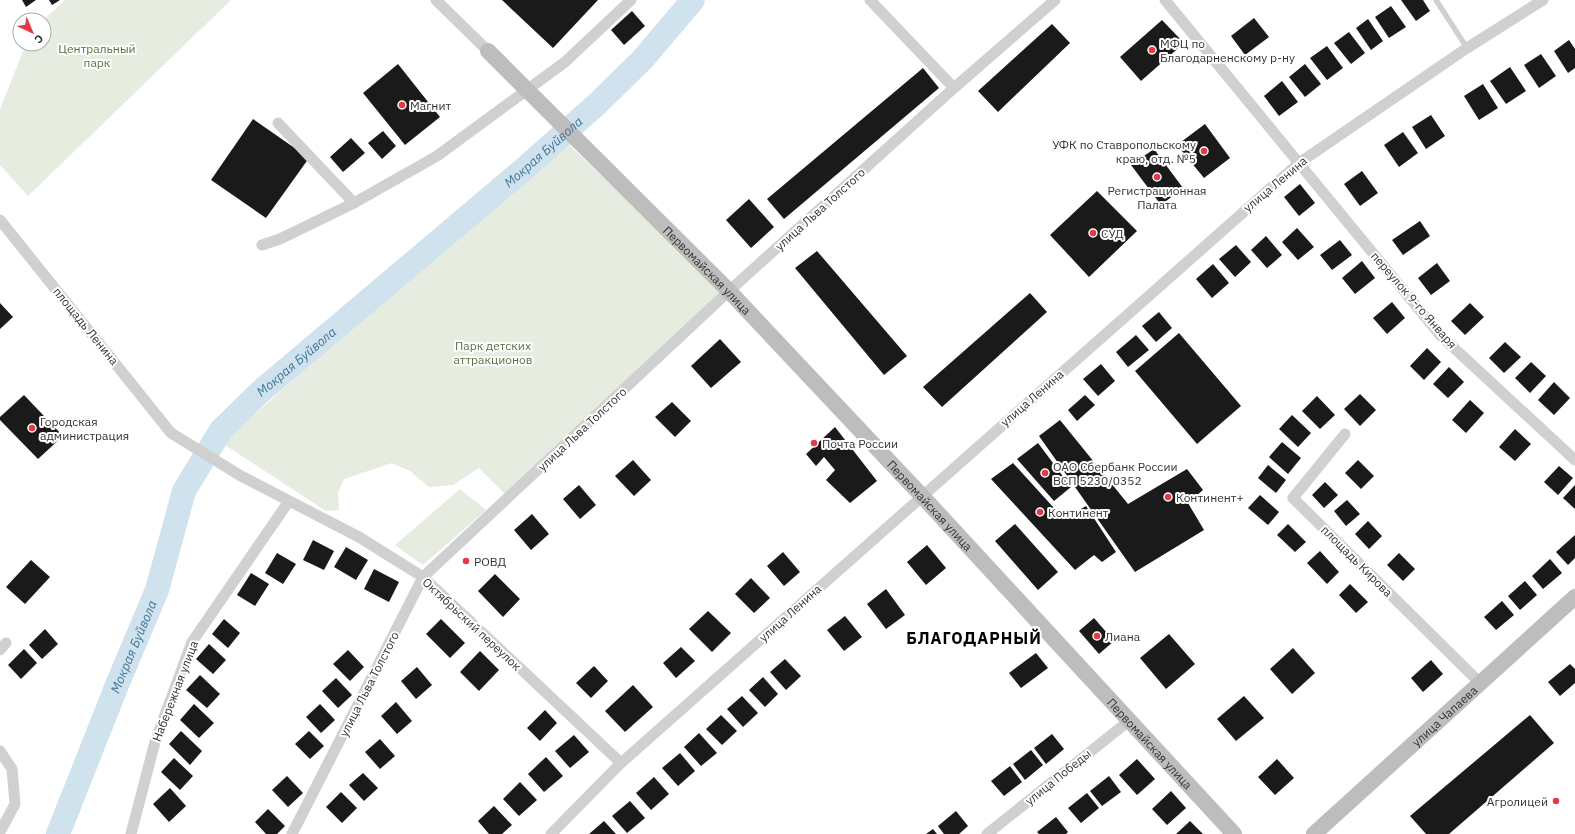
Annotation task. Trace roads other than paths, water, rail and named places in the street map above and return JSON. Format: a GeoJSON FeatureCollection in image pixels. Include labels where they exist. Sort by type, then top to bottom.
{"type":"FeatureCollection","features":[{"type":"Feature","properties":{"kind":"main road","name":"Первомайская улица"},"geometry":{"type":"LineString","coordinates":[[488,51],[729,292],[922,496],[1234,834]]}},
{"type":"Feature","properties":{"kind":"main road","name":"улица Чапаева"},"geometry":{"type":"LineString","coordinates":[[1314,834],[1575,597]]}},
{"type":"Feature","properties":{"kind":"street"},"geometry":{"type":"LineString","coordinates":[[436,0],[488,51]]}},
{"type":"Feature","properties":{"kind":"street"},"geometry":{"type":"LineString","coordinates":[[262,245],[280,240],[354,203],[437,156],[565,62],[631,0]]}},
{"type":"Feature","properties":{"kind":"street"},"geometry":{"type":"LineString","coordinates":[[870,0],[954,88]]}},
{"type":"Feature","properties":{"kind":"street","name":"улица Льва Толстого"},"geometry":{"type":"LineString","coordinates":[[292,834],[424,577],[729,292],[954,88],[1055,0]]}},
{"type":"Feature","properties":{"kind":"street","name":"переулок 9-го Января"},"geometry":{"type":"LineString","coordinates":[[1165,0],[1441,336],[1575,460]]}},
{"type":"Feature","properties":{"kind":"street","name":"улица Ленина"},"geometry":{"type":"LineString","coordinates":[[551,834],[621,763],[1299,163],[1467,48],[1543,0]]}},
{"type":"Feature","properties":{"kind":"street"},"geometry":{"type":"LineString","coordinates":[[278,123],[354,203]]}},
{"type":"Feature","properties":{"kind":"street","name":"площадь Ленина"},"geometry":{"type":"LineString","coordinates":[[0,220],[171,433],[241,476]]}},
{"type":"Feature","properties":{"kind":"street","name":"площадь Кирова"},"geometry":{"type":"LineString","coordinates":[[1346,434],[1293,498],[1480,683]]}},
{"type":"Feature","properties":{"kind":"street","name":"Октябрьский переулок"},"geometry":{"type":"LineString","coordinates":[[241,476],[359,537],[424,577],[621,763]]}},
{"type":"Feature","properties":{"kind":"street","name":"Набережная улица"},"geometry":{"type":"LineString","coordinates":[[130,834],[155,742],[192,642],[289,501]]}},
{"type":"Feature","properties":{"kind":"street","name":"улица Победы"},"geometry":{"type":"LineString","coordinates":[[987,834],[1130,720]]}},
{"type":"Feature","properties":{"kind":"street"},"geometry":{"type":"LineString","coordinates":[[0,751],[12,769],[15,804],[0,832]]}},
{"type":"Feature","properties":{"kind":"lane"},"geometry":{"type":"LineString","coordinates":[[1436,0],[1467,48]]}},
{"type":"Feature","properties":{"kind":"waterway","name":"Мокрая Буйвола"},"geometry":{"type":"LineString","coordinates":[[58,834],[117,685],[157,590],[184,491],[221,430],[260,392],[524,169],[597,104],[642,60],[693,0]]}},
{"type":"Feature","properties":{"kind":"place","name":"МФЦ по Благодарненскому р-ну"},"geometry":{"type":"Point","coordinates":[1152,50]}},
{"type":"Feature","properties":{"kind":"place","name":"Магнит"},"geometry":{"type":"Point","coordinates":[402,105]}},
{"type":"Feature","properties":{"kind":"place","name":"УФК по Ставропольскому краю, отд. №5"},"geometry":{"type":"Point","coordinates":[1204,151]}},
{"type":"Feature","properties":{"kind":"place","name":"Регистрационная Палата"},"geometry":{"type":"Point","coordinates":[1157,177]}},
{"type":"Feature","properties":{"kind":"place","name":"СУД"},"geometry":{"type":"Point","coordinates":[1093,233]}},
{"type":"Feature","properties":{"kind":"place","name":"Городская администрация"},"geometry":{"type":"Point","coordinates":[32,428]}},
{"type":"Feature","properties":{"kind":"place","name":"Почта России"},"geometry":{"type":"Point","coordinates":[814,443]}},
{"type":"Feature","properties":{"kind":"place","name":"ОАО Сбербанк России ВСП 5230/0352"},"geometry":{"type":"Point","coordinates":[1045,473]}},
{"type":"Feature","properties":{"kind":"place","name":"Континент+"},"geometry":{"type":"Point","coordinates":[1168,497]}},
{"type":"Feature","properties":{"kind":"place","name":"Континент"},"geometry":{"type":"Point","coordinates":[1040,512]}},
{"type":"Feature","properties":{"kind":"place","name":"РОВД"},"geometry":{"type":"Point","coordinates":[466,561]}},
{"type":"Feature","properties":{"kind":"place","name":"Лиана"},"geometry":{"type":"Point","coordinates":[1097,636]}},
{"type":"Feature","properties":{"kind":"place","name":"Агролицей"},"geometry":{"type":"Point","coordinates":[1556,801]}},
{"type":"Feature","properties":{"kind":"district","name":"БЛАГОДАРНЫЙ"},"geometry":{"type":"Point","coordinates":[974,638]}},
{"type":"Feature","properties":{"kind":"park label","name":"Центральный парк"},"geometry":{"type":"Point","coordinates":[97,55]}},
{"type":"Feature","properties":{"kind":"park label","name":"Парк детских аттракционов"},"geometry":{"type":"Point","coordinates":[493,352]}}]}
